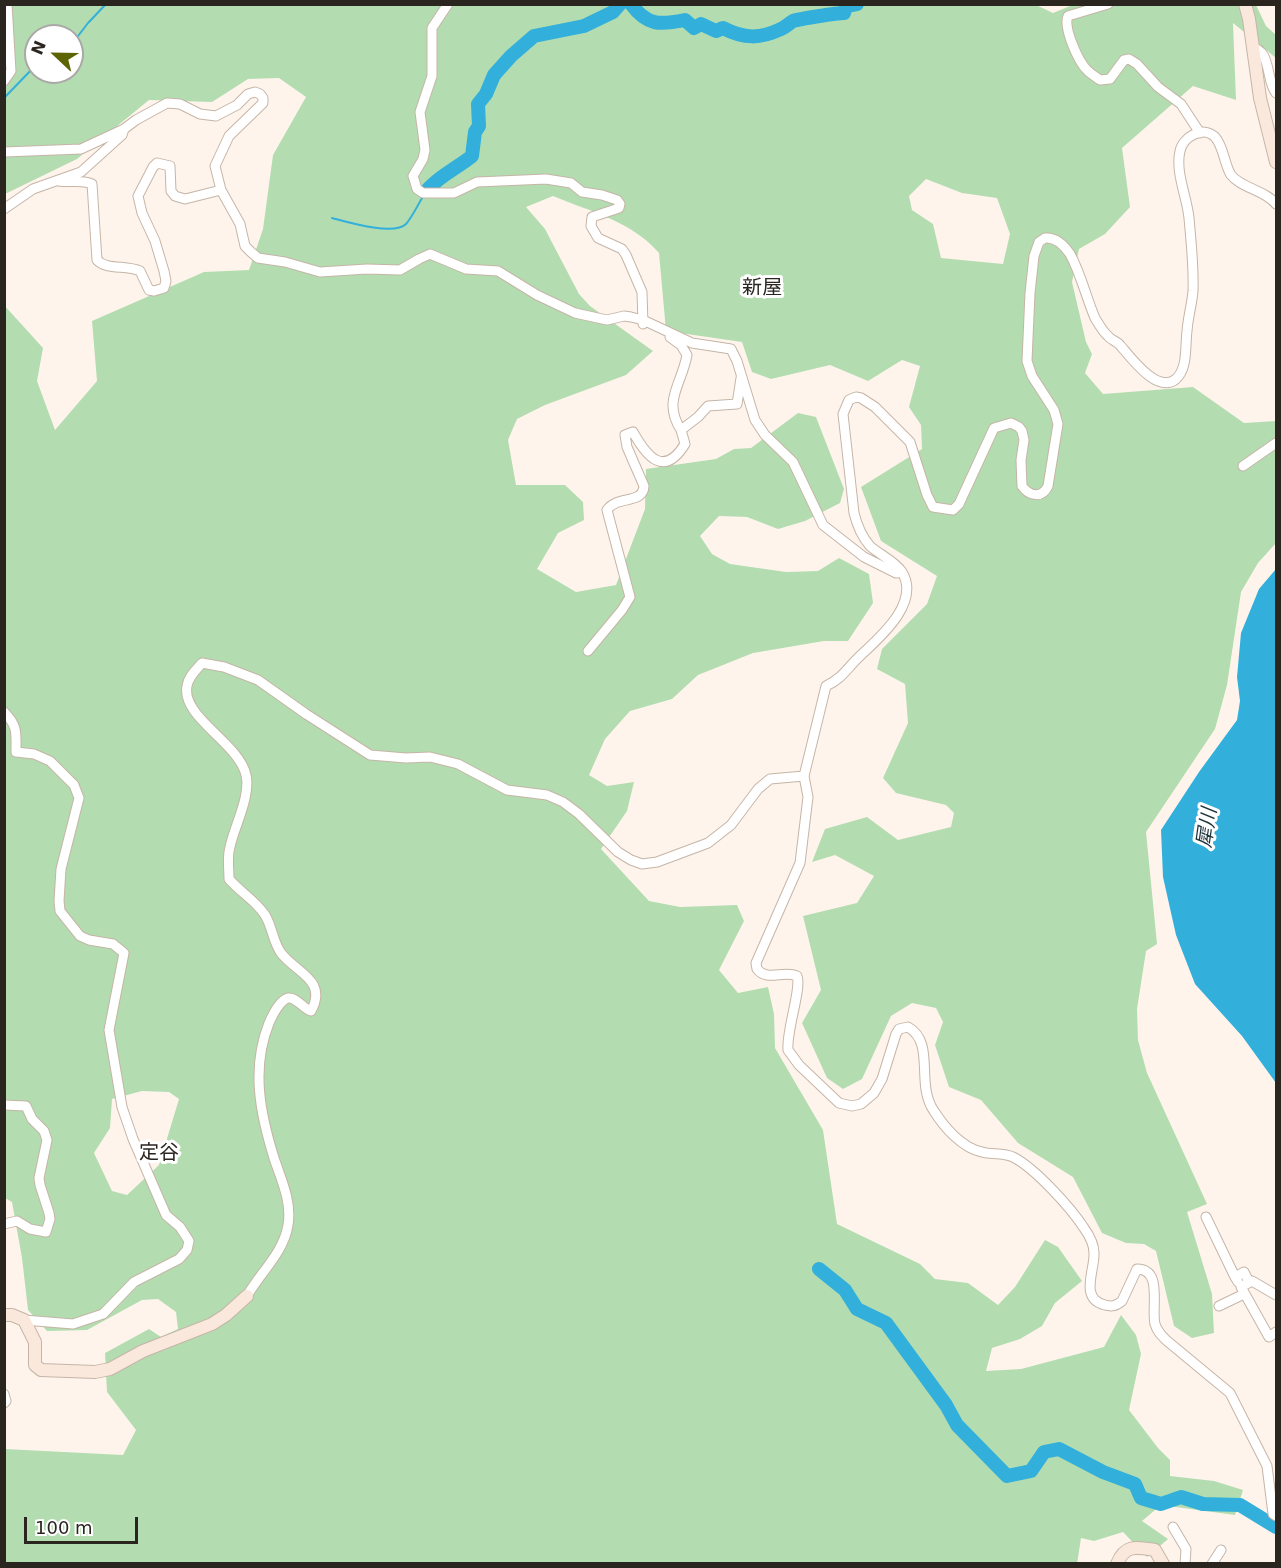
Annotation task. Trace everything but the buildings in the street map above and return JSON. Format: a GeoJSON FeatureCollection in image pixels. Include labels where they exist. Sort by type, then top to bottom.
{"type":"FeatureCollection","features":[{"type":"Feature","properties":{"kind":"street"},"geometry":{"type":"LineString","coordinates":[[4,81],[11,71],[7,4]]}},
{"type":"Feature","properties":{"kind":"street"},"geometry":{"type":"LineString","coordinates":[[448,4],[432,28],[432,76],[420,112],[425,150],[413,176],[417,189],[423,193],[454,193],[477,182],[546,179],[571,183],[582,192],[617,200],[620,204],[619,208],[592,217],[591,226],[598,237],[622,249],[626,255],[642,292],[643,327],[673,339],[681,345],[687,355],[672,401],[674,418],[681,429],[685,444],[678,455],[666,462],[649,457],[633,432],[625,435],[627,447],[644,486],[644,491],[638,498],[611,504],[607,510],[630,597],[588,651]]}},
{"type":"Feature","properties":{"kind":"street"},"geometry":{"type":"LineString","coordinates":[[1108,4],[1102,8],[1068,16],[1065,21],[1078,57],[1086,70],[1100,80],[1110,79],[1124,60],[1129,59],[1137,64],[1158,87],[1181,104],[1200,133]]}},
{"type":"Feature","properties":{"kind":"street"},"geometry":{"type":"LineString","coordinates":[[1245,4],[1260,98],[1276,162]]}},
{"type":"Feature","properties":{"kind":"street"},"geometry":{"type":"LineString","coordinates":[[1252,48],[1258,48],[1263,53],[1272,87],[1276,93]]}},
{"type":"Feature","properties":{"kind":"street"},"geometry":{"type":"LineString","coordinates":[[4,152],[81,149],[124,129],[167,103],[180,104],[200,114],[216,116],[237,105],[248,94],[260,94],[263,103],[229,136],[215,166],[221,190],[240,224],[245,246],[258,258],[285,262],[320,272],[367,269],[384,271],[400,270],[430,255],[466,269],[498,271],[537,295],[575,313],[607,320],[624,316],[643,320],[692,343],[731,349],[755,420],[765,435],[793,462],[823,525],[864,557],[896,573],[902,572]]}},
{"type":"Feature","properties":{"kind":"street"},"geometry":{"type":"LineString","coordinates":[[4,209],[33,189],[81,172],[122,135],[124,129]]}},
{"type":"Feature","properties":{"kind":"street"},"geometry":{"type":"LineString","coordinates":[[1276,204],[1263,192],[1231,175],[1217,140],[1212,135],[1200,133],[1189,136],[1179,153],[1181,177],[1188,206],[1193,275],[1183,368],[1170,382],[1154,379],[1142,371],[1118,343],[1107,336],[1096,319],[1070,254],[1055,239],[1045,238],[1037,248],[1030,293],[1027,361],[1032,376],[1054,410],[1058,424],[1049,479],[1045,492],[1039,495],[1032,494],[1022,486],[1024,440],[1019,427],[1011,423],[994,428],[953,510],[933,507],[910,441],[868,402],[856,397],[849,400],[843,414],[854,513],[858,526],[869,545],[902,572],[905,579],[906,596],[896,619],[839,680],[826,686],[804,776],[808,797],[800,863],[756,963],[757,969],[764,974],[793,974],[799,980],[787,1042],[790,1056],[839,1103],[852,1106],[861,1104],[874,1093],[882,1079],[899,1029],[908,1027],[920,1037],[923,1047],[924,1085],[927,1099],[952,1133],[975,1150],[1016,1158],[1050,1188],[1084,1227],[1095,1253],[1089,1281],[1090,1292],[1095,1300],[1107,1306],[1119,1304],[1137,1269],[1146,1270],[1150,1274],[1153,1282],[1154,1320],[1157,1331],[1230,1393],[1267,1466],[1273,1514],[1276,1516]]}},
{"type":"Feature","properties":{"kind":"street"},"geometry":{"type":"LineString","coordinates":[[59,180],[68,183],[85,181],[92,184],[97,260],[105,266],[121,266],[140,271],[149,290],[154,291],[164,288],[166,281],[155,241],[142,213],[138,196],[153,167],[157,163],[170,166],[171,191],[180,198],[221,190]]}},
{"type":"Feature","properties":{"kind":"street"},"geometry":{"type":"LineString","coordinates":[[681,429],[698,417],[708,406],[737,404],[741,376]]}},
{"type":"Feature","properties":{"kind":"street"},"geometry":{"type":"LineString","coordinates":[[1243,466],[1276,443]]}},
{"type":"Feature","properties":{"kind":"street"},"geometry":{"type":"LineString","coordinates":[[24,1320],[35,1342],[34,1365],[41,1370],[94,1372],[110,1369],[143,1351],[212,1324],[226,1315],[247,1296],[254,1282],[278,1252],[288,1225],[285,1187],[274,1159],[258,1090],[258,1073],[262,1041],[272,1017],[283,1001],[288,998],[294,999],[311,1011],[317,999],[317,990],[311,981],[280,951],[261,909],[229,879],[230,847],[243,809],[246,777],[241,765],[224,741],[189,704],[187,686],[190,678],[202,663],[224,667],[258,680],[370,755],[430,757],[458,764],[507,790],[555,798],[579,813],[618,852],[642,864],[657,862],[708,843],[731,825],[758,789],[770,779],[804,776]]}},
{"type":"Feature","properties":{"kind":"street"},"geometry":{"type":"LineString","coordinates":[[4,712],[15,725],[16,752],[34,754],[50,761],[74,784],[79,798],[62,869],[60,911],[80,936],[88,940],[113,944],[124,953],[109,1030],[122,1107],[133,1139],[166,1215],[180,1227],[189,1241],[187,1250],[179,1259],[134,1282],[103,1314],[73,1324],[24,1320],[12,1315],[4,1315]]}},
{"type":"Feature","properties":{"kind":"street"},"geometry":{"type":"LineString","coordinates":[[4,1105],[26,1106],[32,1119],[44,1131],[47,1140],[39,1178],[50,1219],[46,1232],[30,1229],[17,1221],[4,1224]]}},
{"type":"Feature","properties":{"kind":"street"},"geometry":{"type":"LineString","coordinates":[[1206,1217],[1235,1276],[1244,1272],[1245,1288],[1269,1337],[1276,1332]]}},
{"type":"Feature","properties":{"kind":"street"},"geometry":{"type":"LineString","coordinates":[[1219,1306],[1252,1281],[1276,1294]]}},
{"type":"Feature","properties":{"kind":"street"},"geometry":{"type":"LineString","coordinates":[[4,1394],[4,1403]]}},
{"type":"Feature","properties":{"kind":"street"},"geometry":{"type":"LineString","coordinates":[[1173,1527],[1186,1548],[1185,1563]]}},
{"type":"Feature","properties":{"kind":"street"},"geometry":{"type":"LineString","coordinates":[[1116,1563],[1120,1554],[1137,1547],[1155,1550],[1163,1563]]}},
{"type":"Feature","properties":{"kind":"street"},"geometry":{"type":"LineString","coordinates":[[1212,1563],[1221,1550]]}},
{"type":"Feature","properties":{"kind":"green space"},"geometry":{"type":"Polygon","coordinates":[[[1034,4],[1053,13],[1075,4],[1256,5],[1266,26],[1276,35],[1276,58],[1233,23],[1236,100],[1193,86],[1122,148],[1130,207],[1105,234],[1079,249],[1072,282],[1086,342],[1092,354],[1085,373],[1103,394],[1193,387],[1244,423],[1276,421],[1276,543],[1258,563],[1241,592],[1227,685],[1215,729],[1146,832],[1157,944],[1146,951],[1137,1009],[1138,1040],[1147,1073],[1207,1204],[1187,1212],[1212,1294],[1214,1333],[1192,1338],[1174,1326],[1156,1251],[1144,1244],[1126,1243],[1102,1233],[1073,1177],[1018,1143],[981,1100],[949,1087],[935,1045],[943,1022],[936,1008],[912,1003],[891,1016],[862,1079],[843,1089],[827,1078],[802,1023],[821,990],[803,916],[857,903],[874,876],[835,855],[812,862],[825,829],[867,817],[898,840],[951,827],[954,813],[946,805],[896,793],[883,778],[908,723],[905,684],[877,669],[882,649],[927,604],[937,576],[881,541],[861,487],[922,449],[921,425],[909,407],[920,366],[902,360],[868,381],[830,365],[771,379],[752,372],[742,342],[666,331],[659,253],[648,242],[610,218],[553,196],[526,207],[545,229],[579,294],[590,306],[653,351],[626,375],[545,405],[517,419],[508,440],[516,485],[565,485],[583,502],[584,520],[558,533],[537,569],[576,592],[616,585],[645,509],[646,469],[716,459],[734,449],[751,448],[798,413],[816,417],[844,489],[840,503],[805,521],[778,529],[747,517],[719,516],[700,536],[712,554],[730,564],[786,572],[818,571],[839,558],[869,574],[873,603],[848,641],[824,641],[753,653],[698,675],[672,699],[630,711],[605,739],[589,775],[607,786],[634,782],[627,811],[601,849],[649,901],[680,907],[737,905],[744,921],[719,970],[738,993],[768,987],[774,1014],[775,1048],[823,1130],[837,1224],[920,1264],[935,1279],[968,1283],[998,1305],[1015,1287],[1045,1240],[1058,1247],[1082,1281],[1055,1303],[1042,1326],[1020,1339],[992,1348],[986,1371],[1021,1369],[1104,1347],[1121,1315],[1136,1335],[1141,1354],[1129,1410],[1170,1460],[1170,1476],[1214,1481],[1243,1490],[1235,1515],[1161,1505],[1142,1521],[1168,1539],[1147,1557],[1123,1532],[1094,1541],[1081,1538],[1077,1564],[5,1563],[5,1449],[123,1455],[136,1430],[107,1392],[105,1353],[149,1329],[161,1337],[178,1329],[176,1312],[158,1299],[142,1300],[87,1330],[47,1331],[28,1310],[12,1202],[5,1198],[4,305],[43,348],[37,381],[55,430],[97,381],[92,321],[204,272],[249,270],[263,229],[273,155],[306,97],[279,78],[248,79],[212,102],[149,100],[77,159],[5,194],[5,5],[1034,4]],[[926,179],[909,196],[912,210],[933,224],[941,258],[1003,264],[1010,234],[997,198],[962,193],[926,179]],[[142,1091],[112,1099],[110,1128],[94,1153],[112,1191],[127,1195],[159,1165],[179,1099],[169,1092],[142,1091]]]}},
{"type":"Feature","properties":{"kind":"water","name":"犀川"},"geometry":{"type":"Polygon","coordinates":[[[1276,569],[1276,1083],[1242,1036],[1195,984],[1176,935],[1163,877],[1161,830],[1237,720],[1240,701],[1237,677],[1241,633],[1259,589],[1276,569]]]}},
{"type":"Feature","properties":{"kind":"waterway"},"geometry":{"type":"LineString","coordinates":[[84,28],[106,4]]}},
{"type":"Feature","properties":{"kind":"waterway"},"geometry":{"type":"LineString","coordinates":[[428,189],[472,156],[475,132],[479,126],[478,104],[486,94],[494,75],[511,56],[534,36],[584,26],[613,12],[620,4]]}},
{"type":"Feature","properties":{"kind":"waterway"},"geometry":{"type":"LineString","coordinates":[[631,4],[643,16],[655,22],[668,23],[685,20],[694,28],[701,24],[716,31],[723,28],[745,36],[759,36],[773,32],[793,21],[844,13],[846,6],[857,4]]}},
{"type":"Feature","properties":{"kind":"waterway"},"geometry":{"type":"LineString","coordinates":[[4,98],[24,77]]}},
{"type":"Feature","properties":{"kind":"waterway"},"geometry":{"type":"LineString","coordinates":[[332,218],[370,227],[391,229],[400,227],[409,221],[424,195]]}},
{"type":"Feature","properties":{"kind":"waterway"},"geometry":{"type":"LineString","coordinates":[[819,1269],[845,1290],[857,1309],[886,1323],[946,1405],[957,1425],[1007,1476],[1031,1471],[1044,1452],[1059,1449],[1103,1472],[1135,1484],[1141,1498],[1161,1504],[1181,1497],[1203,1504],[1240,1505],[1276,1527]]}},
{"type":"Feature","properties":{"kind":"district","name":"新屋"},"geometry":{"type":"Point","coordinates":[762,289]}},
{"type":"Feature","properties":{"kind":"district","name":"定谷"},"geometry":{"type":"Point","coordinates":[159,1154]}}]}
